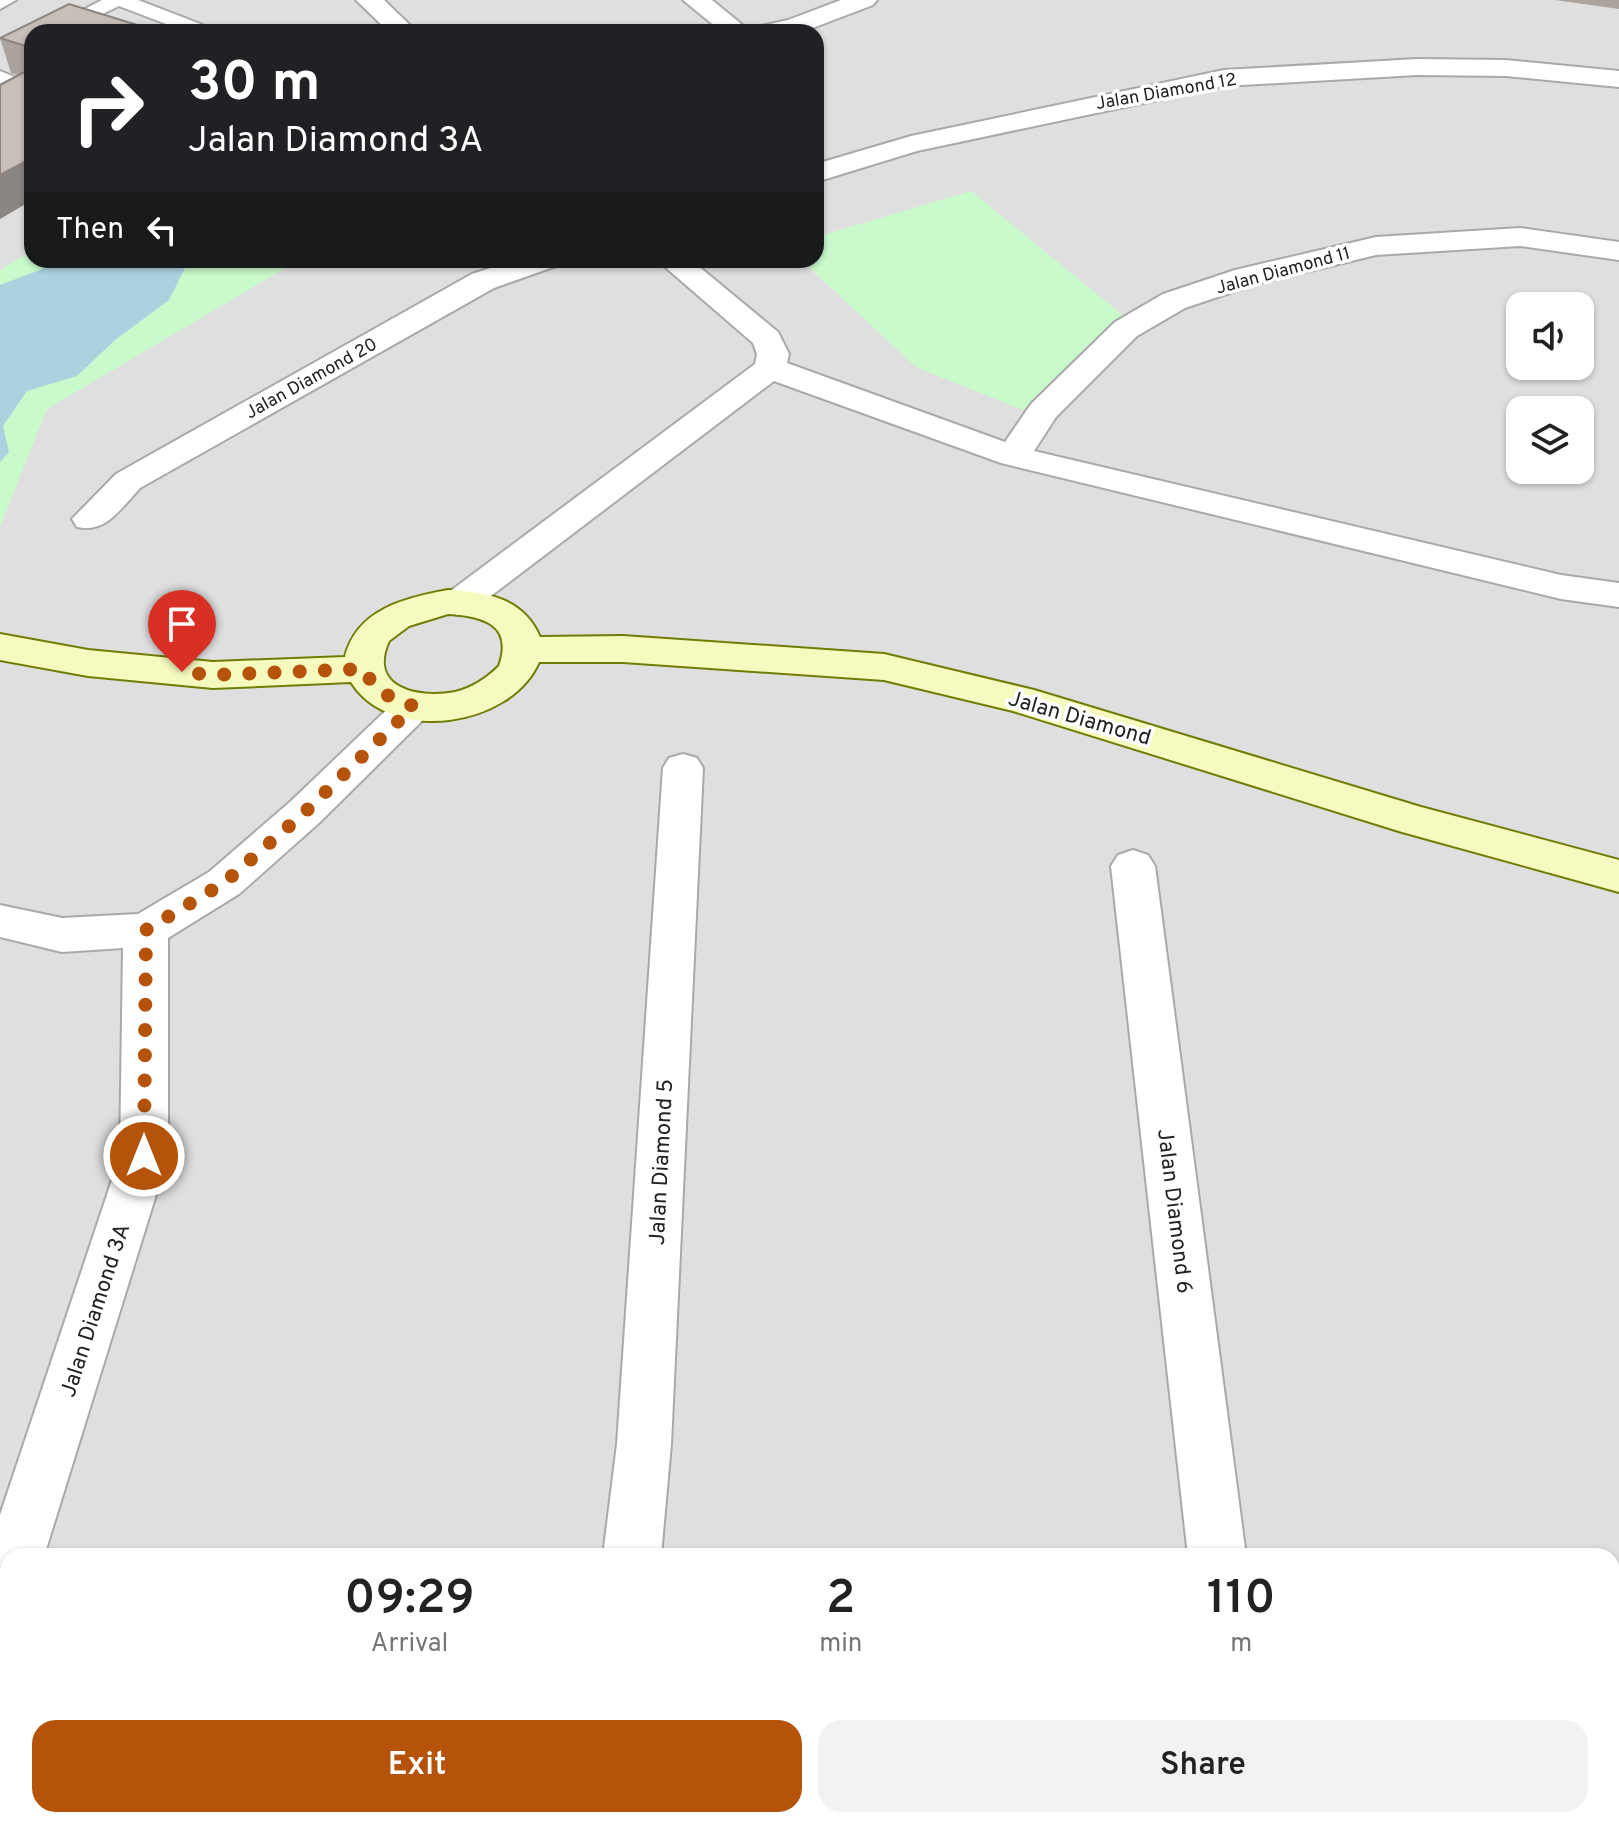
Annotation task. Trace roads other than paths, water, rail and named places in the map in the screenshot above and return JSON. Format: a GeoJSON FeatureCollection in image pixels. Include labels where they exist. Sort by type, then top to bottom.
{"type":"FeatureCollection","features":[{"type":"Feature","properties":{"kind":"street"},"geometry":{"type":"LineString","coordinates":[[369,0],[395,24]]}},
{"type":"Feature","properties":{"kind":"street"},"geometry":{"type":"LineString","coordinates":[[696,0],[728,24]]}},
{"type":"Feature","properties":{"kind":"street"},"geometry":{"type":"LineString","coordinates":[[800,24],[864,0]]}},
{"type":"Feature","properties":{"kind":"street","name":"Jalan Diamond 12"},"geometry":{"type":"LineString","coordinates":[[824,171],[911,144],[1224,78],[1432,67],[1506,68],[1619,79]]}},
{"type":"Feature","properties":{"kind":"street","name":"Jalan Diamond 11"},"geometry":{"type":"LineString","coordinates":[[1013,456],[1043,411],[1126,329],[1174,301],[1246,277],[1376,246],[1520,237],[1619,251]]}},
{"type":"Feature","properties":{"kind":"street","name":"Jalan Diamond 20"},"geometry":{"type":"LineString","coordinates":[[90,519],[128,481],[483,281],[521,268]]}},
{"type":"Feature","properties":{"kind":"street"},"geometry":{"type":"LineString","coordinates":[[458,603],[770,368],[773,354],[767,339],[682,268]]}},
{"type":"Feature","properties":{"kind":"street"},"geometry":{"type":"LineString","coordinates":[[770,368],[1013,456],[1561,587],[1619,595]]}},
{"type":"Feature","properties":{"kind":"street"},"geometry":{"type":"LineString","coordinates":[[458,603],[496,610],[512,621],[522,635],[524,650],[519,667],[507,682],[489,694],[465,703],[439,707],[414,706],[381,692],[369,681],[364,669],[365,650],[376,632],[396,617],[420,607],[458,603]]}},
{"type":"Feature","properties":{"kind":"street"},"geometry":{"type":"LineString","coordinates":[[0,647],[88,663],[213,675],[364,669]]}},
{"type":"Feature","properties":{"kind":"street","name":"Jalan Diamond"},"geometry":{"type":"LineString","coordinates":[[524,650],[623,649],[884,667],[1020,699],[1417,821],[1619,876]]}},
{"type":"Feature","properties":{"kind":"street"},"geometry":{"type":"LineString","coordinates":[[0,921],[62,935],[146,930],[224,883],[305,812],[414,706]]}},
{"type":"Feature","properties":{"kind":"street","name":"Jalan Diamond 5"},"geometry":{"type":"LineString","coordinates":[[633,1548],[645,1428],[683,768]]}},
{"type":"Feature","properties":{"kind":"street","name":"Jalan Diamond 6"},"geometry":{"type":"LineString","coordinates":[[1133,866],[1216,1548]]}},
{"type":"Feature","properties":{"kind":"street","name":"Jalan Diamond 3A"},"geometry":{"type":"LineString","coordinates":[[18,1548],[144,1156],[146,930]]}},
{"type":"Feature","properties":{"kind":"lane"},"geometry":{"type":"LineString","coordinates":[[0,3],[7,0]]}},
{"type":"Feature","properties":{"kind":"lane"},"geometry":{"type":"LineString","coordinates":[[67,24],[119,0],[183,24]]}},
{"type":"Feature","properties":{"kind":"lane"},"geometry":{"type":"LineString","coordinates":[[0,77],[24,88]]}},
{"type":"Feature","properties":{"kind":"lane"},"geometry":{"type":"LineString","coordinates":[[0,111],[24,100]]}},
{"type":"Feature","properties":{"kind":"water"},"geometry":{"type":"Polygon","coordinates":[[[45,268],[185,268],[169,300],[115,340],[77,376],[27,391],[3,426],[9,452],[0,462],[0,285],[45,268]]]}}]}
